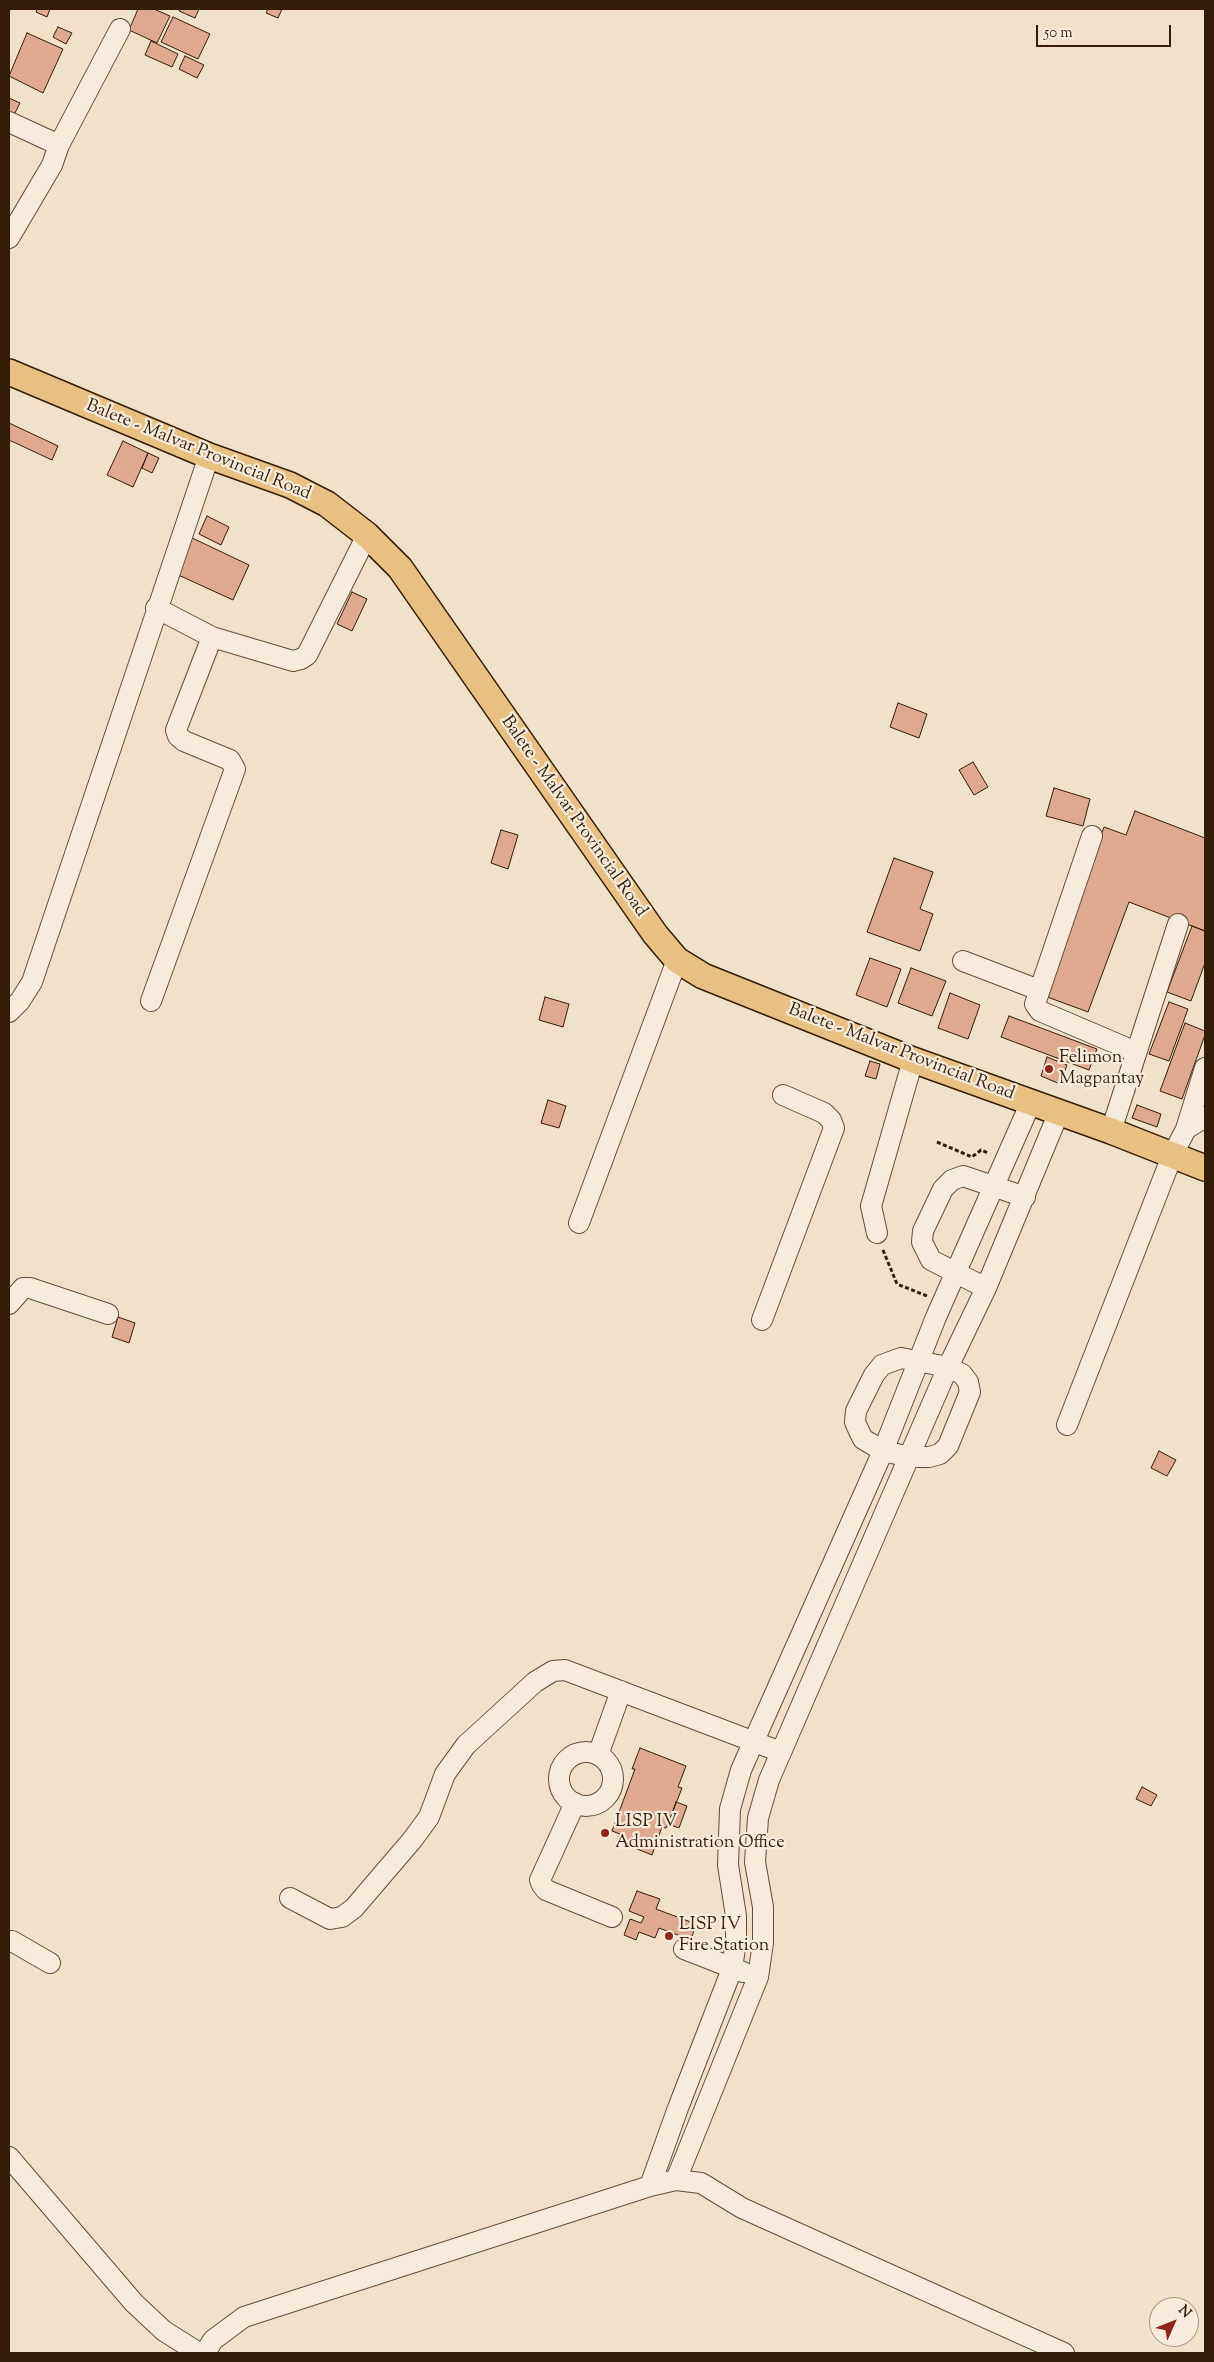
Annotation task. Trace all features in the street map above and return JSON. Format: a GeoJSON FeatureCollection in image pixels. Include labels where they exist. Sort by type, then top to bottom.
{"type":"FeatureCollection","features":[{"type":"Feature","properties":{"kind":"main road","name":"Balete - Malvar Provincial Road"},"geometry":{"type":"LineString","coordinates":[[9,372],[209,456],[290,485],[327,504],[367,534],[400,568],[655,934],[677,960],[703,976],[913,1060],[1111,1131],[1205,1168]]}},
{"type":"Feature","properties":{"kind":"street"},"geometry":{"type":"LineString","coordinates":[[9,238],[52,165],[59,145],[120,29]]}},
{"type":"Feature","properties":{"kind":"street"},"geometry":{"type":"LineString","coordinates":[[9,122],[59,145]]}},
{"type":"Feature","properties":{"kind":"street"},"geometry":{"type":"LineString","coordinates":[[9,1012],[20,1001],[32,982],[156,608],[209,456]]}},
{"type":"Feature","properties":{"kind":"street"},"geometry":{"type":"LineString","coordinates":[[156,608],[212,637],[294,661],[301,659],[307,655],[367,534]]}},
{"type":"Feature","properties":{"kind":"street"},"geometry":{"type":"LineString","coordinates":[[151,1001],[235,769],[234,764],[230,760],[184,741],[178,736],[176,730],[212,637]]}},
{"type":"Feature","properties":{"kind":"street"},"geometry":{"type":"LineString","coordinates":[[1092,836],[1035,1004],[1040,1011],[1136,1052]]}},
{"type":"Feature","properties":{"kind":"street"},"geometry":{"type":"LineString","coordinates":[[1111,1131],[1178,924]]}},
{"type":"Feature","properties":{"kind":"street"},"geometry":{"type":"LineString","coordinates":[[579,1223],[677,960]]}},
{"type":"Feature","properties":{"kind":"street"},"geometry":{"type":"LineString","coordinates":[[963,961],[1039,990]]}},
{"type":"Feature","properties":{"kind":"street"},"geometry":{"type":"LineString","coordinates":[[877,1233],[871,1206],[913,1060]]}},
{"type":"Feature","properties":{"kind":"street"},"geometry":{"type":"LineString","coordinates":[[1067,1425],[1172,1156],[1186,1129],[1205,1068]]}},
{"type":"Feature","properties":{"kind":"street"},"geometry":{"type":"LineString","coordinates":[[762,1320],[834,1128],[832,1120],[824,1113],[783,1095]]}},
{"type":"Feature","properties":{"kind":"street"},"geometry":{"type":"LineString","coordinates":[[650,2186],[732,1969],[736,1941],[736,1916],[728,1866],[730,1809],[741,1770],[883,1451],[943,1302],[1031,1102]]}},
{"type":"Feature","properties":{"kind":"street"},"geometry":{"type":"LineString","coordinates":[[676,2180],[758,1977],[763,1943],[763,1907],[755,1862],[758,1818],[770,1780],[948,1367],[986,1288],[1025,1198],[1059,1112]]}},
{"type":"Feature","properties":{"kind":"street"},"geometry":{"type":"LineString","coordinates":[[1186,1129],[1205,1117]]}},
{"type":"Feature","properties":{"kind":"street"},"geometry":{"type":"LineString","coordinates":[[986,1288],[931,1260],[922,1242],[923,1231],[943,1189],[952,1180],[963,1176],[993,1185],[1025,1198]]}},
{"type":"Feature","properties":{"kind":"street"},"geometry":{"type":"LineString","coordinates":[[9,1304],[23,1288],[30,1288],[108,1314]]}},
{"type":"Feature","properties":{"kind":"street"},"geometry":{"type":"LineString","coordinates":[[901,1358],[948,1367],[962,1374],[968,1382],[970,1392],[948,1446],[940,1454],[929,1457],[910,1457],[883,1451],[863,1439],[855,1422],[856,1411],[874,1375],[882,1365],[901,1358]]}},
{"type":"Feature","properties":{"kind":"street"},"geometry":{"type":"LineString","coordinates":[[290,1898],[330,1919],[342,1917],[354,1908],[413,1839],[429,1816],[446,1774],[466,1745],[541,1678],[553,1671],[565,1670],[781,1752]]}},
{"type":"Feature","properties":{"kind":"street"},"geometry":{"type":"LineString","coordinates":[[598,1755],[621,1692]]}},
{"type":"Feature","properties":{"kind":"street"},"geometry":{"type":"LineString","coordinates":[[587,1752],[598,1755],[606,1761],[612,1770],[613,1781],[610,1791],[604,1799],[595,1805],[574,1804],[560,1788],[559,1777],[562,1767],[568,1759],[577,1754],[587,1752]]}},
{"type":"Feature","properties":{"kind":"street"},"geometry":{"type":"LineString","coordinates":[[574,1804],[540,1880],[546,1890],[612,1917]]}},
{"type":"Feature","properties":{"kind":"street"},"geometry":{"type":"LineString","coordinates":[[9,1942],[12,1941],[50,1962]]}},
{"type":"Feature","properties":{"kind":"street"},"geometry":{"type":"LineString","coordinates":[[684,1950],[758,1977]]}},
{"type":"Feature","properties":{"kind":"street"},"geometry":{"type":"LineString","coordinates":[[9,2157],[134,2303],[164,2331],[198,2353]]}},
{"type":"Feature","properties":{"kind":"street"},"geometry":{"type":"LineString","coordinates":[[205,2353],[213,2340],[244,2317],[650,2186],[676,2180],[701,2183],[742,2208],[1064,2353]]}},
{"type":"Feature","properties":{"kind":"path"},"geometry":{"type":"LineString","coordinates":[[877,1233],[897,1284],[943,1302]]}},
{"type":"Feature","properties":{"kind":"building"},"geometry":{"type":"Polygon","coordinates":[[[37,9],[50,9],[47,17],[36,12],[37,9]]]}},
{"type":"Feature","properties":{"kind":"building"},"geometry":{"type":"Polygon","coordinates":[[[138,9],[154,9],[170,16],[157,43],[129,30],[138,9]]]}},
{"type":"Feature","properties":{"kind":"building"},"geometry":{"type":"Polygon","coordinates":[[[180,9],[199,9],[195,18],[179,11],[180,9]]]}},
{"type":"Feature","properties":{"kind":"building"},"geometry":{"type":"Polygon","coordinates":[[[268,9],[282,9],[278,18],[266,13],[268,9]]]}},
{"type":"Feature","properties":{"kind":"building"},"geometry":{"type":"Polygon","coordinates":[[[173,17],[210,34],[198,59],[161,42],[173,17]]]}},
{"type":"Feature","properties":{"kind":"building"},"geometry":{"type":"Polygon","coordinates":[[[58,27],[72,33],[66,44],[53,37],[58,27]]]}},
{"type":"Feature","properties":{"kind":"building"},"geometry":{"type":"Polygon","coordinates":[[[27,33],[63,49],[43,93],[9,76],[27,33]]]}},
{"type":"Feature","properties":{"kind":"building"},"geometry":{"type":"Polygon","coordinates":[[[151,41],[178,54],[172,67],[145,55],[151,41]]]}},
{"type":"Feature","properties":{"kind":"building"},"geometry":{"type":"Polygon","coordinates":[[[185,56],[204,65],[197,78],[179,69],[185,56]]]}},
{"type":"Feature","properties":{"kind":"building"},"geometry":{"type":"Polygon","coordinates":[[[9,98],[20,103],[11,121],[9,120],[9,98]]]}},
{"type":"Feature","properties":{"kind":"building"},"geometry":{"type":"Polygon","coordinates":[[[9,423],[58,446],[52,460],[9,440],[9,423]]]}},
{"type":"Feature","properties":{"kind":"building"},"geometry":{"type":"Polygon","coordinates":[[[123,441],[148,453],[133,487],[107,475],[123,441]]]}},
{"type":"Feature","properties":{"kind":"building"},"geometry":{"type":"Polygon","coordinates":[[[148,453],[159,458],[152,473],[142,468],[148,453]]]}},
{"type":"Feature","properties":{"kind":"building"},"geometry":{"type":"Polygon","coordinates":[[[207,516],[229,527],[221,545],[199,534],[207,516]]]}},
{"type":"Feature","properties":{"kind":"building"},"geometry":{"type":"Polygon","coordinates":[[[190,537],[249,565],[233,600],[174,573],[190,537]]]}},
{"type":"Feature","properties":{"kind":"building"},"geometry":{"type":"Polygon","coordinates":[[[352,592],[367,599],[352,631],[337,624],[352,592]]]}},
{"type":"Feature","properties":{"kind":"building"},"geometry":{"type":"Polygon","coordinates":[[[898,703],[927,714],[919,738],[890,727],[898,703]]]}},
{"type":"Feature","properties":{"kind":"building"},"geometry":{"type":"Polygon","coordinates":[[[973,762],[988,787],[974,795],[959,770],[973,762]]]}},
{"type":"Feature","properties":{"kind":"building"},"geometry":{"type":"Polygon","coordinates":[[[1054,788],[1090,799],[1083,826],[1046,816],[1054,788]]]}},
{"type":"Feature","properties":{"kind":"building"},"geometry":{"type":"Polygon","coordinates":[[[1135,811],[1205,838],[1205,931],[1129,902],[1088,1012],[1042,995],[1104,827],[1126,835],[1135,811]]]}},
{"type":"Feature","properties":{"kind":"building"},"geometry":{"type":"Polygon","coordinates":[[[501,830],[518,835],[508,869],[491,863],[501,830]]]}},
{"type":"Feature","properties":{"kind":"building"},"geometry":{"type":"Polygon","coordinates":[[[894,858],[933,872],[920,909],[933,914],[920,951],[867,932],[894,858]]]}},
{"type":"Feature","properties":{"kind":"building"},"geometry":{"type":"Polygon","coordinates":[[[1192,926],[1205,931],[1205,963],[1191,1001],[1167,992],[1192,926]]]}},
{"type":"Feature","properties":{"kind":"building"},"geometry":{"type":"Polygon","coordinates":[[[870,958],[901,969],[887,1007],[856,995],[870,958]]]}},
{"type":"Feature","properties":{"kind":"building"},"geometry":{"type":"Polygon","coordinates":[[[911,968],[946,981],[932,1016],[898,1003],[911,968]]]}},
{"type":"Feature","properties":{"kind":"building"},"geometry":{"type":"Polygon","coordinates":[[[950,993],[980,1005],[968,1039],[938,1028],[950,993]]]}},
{"type":"Feature","properties":{"kind":"building"},"geometry":{"type":"Polygon","coordinates":[[[545,997],[569,1004],[563,1027],[539,1020],[545,997]]]}},
{"type":"Feature","properties":{"kind":"building"},"geometry":{"type":"Polygon","coordinates":[[[1169,1002],[1188,1009],[1169,1061],[1149,1054],[1169,1002]]]}},
{"type":"Feature","properties":{"kind":"building"},"geometry":{"type":"Polygon","coordinates":[[[1009,1016],[1097,1049],[1089,1070],[1001,1037],[1009,1016]]]}},
{"type":"Feature","properties":{"kind":"building"},"geometry":{"type":"Polygon","coordinates":[[[1185,1023],[1205,1031],[1205,1035],[1182,1099],[1160,1091],[1185,1023]]]}},
{"type":"Feature","properties":{"kind":"building"},"geometry":{"type":"Polygon","coordinates":[[[1047,1057],[1067,1065],[1060,1084],[1041,1076],[1047,1057]]]}},
{"type":"Feature","properties":{"kind":"building"},"geometry":{"type":"Polygon","coordinates":[[[870,1061],[880,1064],[876,1079],[865,1076],[870,1061]]]}},
{"type":"Feature","properties":{"kind":"building"},"geometry":{"type":"Polygon","coordinates":[[[548,1100],[566,1106],[559,1128],[541,1123],[548,1100]]]}},
{"type":"Feature","properties":{"kind":"building"},"geometry":{"type":"Polygon","coordinates":[[[1137,1105],[1161,1114],[1157,1127],[1132,1118],[1137,1105]]]}},
{"type":"Feature","properties":{"kind":"building"},"geometry":{"type":"Polygon","coordinates":[[[118,1317],[135,1323],[129,1343],[112,1337],[118,1317]]]}},
{"type":"Feature","properties":{"kind":"building"},"geometry":{"type":"Polygon","coordinates":[[[1159,1451],[1176,1460],[1167,1476],[1151,1468],[1159,1451]]]}},
{"type":"Feature","properties":{"kind":"building"},"geometry":{"type":"Polygon","coordinates":[[[640,1748],[686,1766],[678,1787],[682,1788],[666,1828],[662,1827],[652,1855],[617,1841],[620,1834],[612,1831],[635,1769],[632,1769],[640,1748]]]}},
{"type":"Feature","properties":{"kind":"building"},"geometry":{"type":"Polygon","coordinates":[[[1142,1787],[1157,1795],[1151,1806],[1136,1799],[1142,1787]]]}},
{"type":"Feature","properties":{"kind":"building"},"geometry":{"type":"Polygon","coordinates":[[[676,1802],[687,1806],[679,1828],[668,1824],[676,1802]]]}},
{"type":"Feature","properties":{"kind":"building"},"geometry":{"type":"Polygon","coordinates":[[[637,1891],[660,1899],[656,1909],[696,1924],[691,1940],[659,1928],[655,1938],[639,1932],[636,1940],[624,1935],[630,1919],[641,1923],[644,1917],[629,1911],[637,1891]]]}},
{"type":"Feature","properties":{"kind":"place","name":"Felimon Magpantay"},"geometry":{"type":"Point","coordinates":[1049,1069]}},
{"type":"Feature","properties":{"kind":"place","name":"LISP IV Administration Office"},"geometry":{"type":"Point","coordinates":[605,1833]}},
{"type":"Feature","properties":{"kind":"place","name":"LISP IV Fire Station"},"geometry":{"type":"Point","coordinates":[669,1936]}}]}
